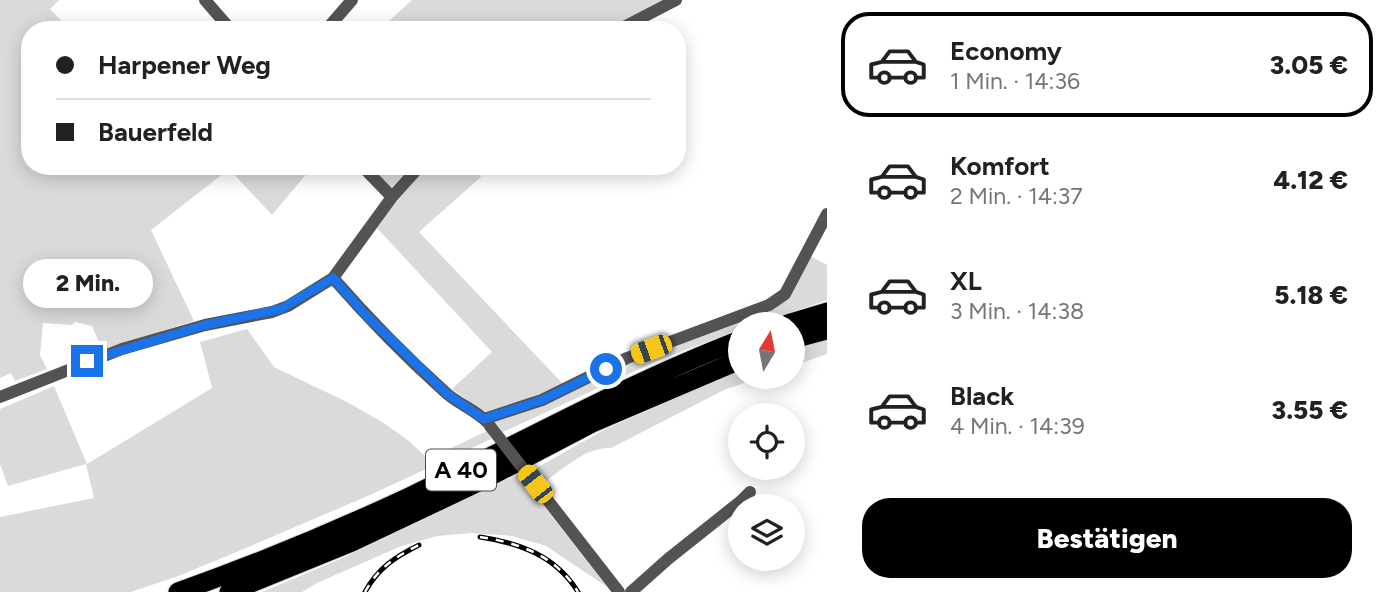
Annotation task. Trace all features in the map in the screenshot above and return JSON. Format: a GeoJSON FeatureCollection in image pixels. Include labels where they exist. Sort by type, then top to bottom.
{"type":"FeatureCollection","features":[{"type":"Feature","properties":{"kind":"highway"},"geometry":{"type":"LineString","coordinates":[[805,319],[827,312]]}},
{"type":"Feature","properties":{"kind":"highway"},"geometry":{"type":"LineString","coordinates":[[805,336],[827,330]]}},
{"type":"Feature","properties":{"kind":"highway","name":"A 40"},"geometry":{"type":"LineString","coordinates":[[178,592],[245,568],[346,526],[581,410],[728,345]]}},
{"type":"Feature","properties":{"kind":"highway","name":"A 40"},"geometry":{"type":"LineString","coordinates":[[229,592],[352,542],[483,480],[592,422],[728,365]]}},
{"type":"Feature","properties":{"kind":"street"},"geometry":{"type":"LineString","coordinates":[[205,0],[223,21]]}},
{"type":"Feature","properties":{"kind":"street"},"geometry":{"type":"LineString","coordinates":[[334,21],[352,0]]}},
{"type":"Feature","properties":{"kind":"street"},"geometry":{"type":"LineString","coordinates":[[635,21],[676,0]]}},
{"type":"Feature","properties":{"kind":"street"},"geometry":{"type":"LineString","coordinates":[[371,175],[392,197]]}},
{"type":"Feature","properties":{"kind":"street"},"geometry":{"type":"LineString","coordinates":[[0,397],[87,361],[154,339],[281,309],[333,278],[392,197],[412,175]]}},
{"type":"Feature","properties":{"kind":"street"},"geometry":{"type":"LineString","coordinates":[[487,423],[542,400],[627,358],[769,305],[785,293],[827,214]]}},
{"type":"Feature","properties":{"kind":"street"},"geometry":{"type":"LineString","coordinates":[[333,278],[354,303],[447,394],[487,423],[619,592]]}},
{"type":"Feature","properties":{"kind":"street"},"geometry":{"type":"LineString","coordinates":[[631,592],[750,492]]}},
{"type":"Feature","properties":{"kind":"shaded area"},"geometry":{"type":"Polygon","coordinates":[[[0,0],[59,0],[50,9],[61,21],[21,21],[21,175],[221,175],[151,230],[194,321],[102,350],[92,326],[75,322],[72,325],[43,323],[40,355],[47,369],[15,381],[11,373],[0,378],[0,0]]]}},
{"type":"Feature","properties":{"kind":"shaded area"},"geometry":{"type":"Polygon","coordinates":[[[412,0],[665,0],[625,21],[389,21],[412,0]]]}},
{"type":"Feature","properties":{"kind":"shaded area"},"geometry":{"type":"Polygon","coordinates":[[[235,175],[305,175],[272,215],[235,175]]]}},
{"type":"Feature","properties":{"kind":"shaded area"},"geometry":{"type":"Polygon","coordinates":[[[379,175],[403,175],[391,188],[379,175]]]}},
{"type":"Feature","properties":{"kind":"shaded area"},"geometry":{"type":"Polygon","coordinates":[[[420,175],[479,175],[481,177],[419,232],[565,386],[535,399],[484,412],[452,389],[492,352],[377,228],[420,175]]]}},
{"type":"Feature","properties":{"kind":"shaded area"},"geometry":{"type":"Polygon","coordinates":[[[810,256],[827,265],[827,300],[792,312],[758,312],[790,297],[810,256]]]}},
{"type":"Feature","properties":{"kind":"shaded area"},"geometry":{"type":"Polygon","coordinates":[[[728,324],[728,334],[657,361],[503,432],[494,420],[629,361],[728,324]]]}},
{"type":"Feature","properties":{"kind":"shaded area"},"geometry":{"type":"Polygon","coordinates":[[[247,329],[274,367],[382,422],[409,441],[428,459],[487,431],[491,439],[239,551],[131,592],[0,592],[0,517],[94,498],[86,464],[8,486],[0,464],[0,409],[54,386],[87,464],[212,388],[200,342],[247,329]]]}},
{"type":"Feature","properties":{"kind":"shaded area"},"geometry":{"type":"Polygon","coordinates":[[[827,340],[827,354],[805,362],[805,346],[827,340]]]}},
{"type":"Feature","properties":{"kind":"shaded area"},"geometry":{"type":"Polygon","coordinates":[[[728,374],[728,389],[611,448],[584,455],[543,483],[533,470],[602,431],[728,374]]]}},
{"type":"Feature","properties":{"kind":"shaded area"},"geometry":{"type":"Polygon","coordinates":[[[519,474],[607,587],[546,546],[512,536],[471,533],[437,536],[399,547],[302,592],[262,592],[345,557],[519,474]]]}},
{"type":"Feature","properties":{"kind":"railway"},"geometry":{"type":"LineString","coordinates":[[480,537],[509,543],[536,553],[559,569],[578,592]]}},
{"type":"Feature","properties":{"kind":"railway"},"geometry":{"type":"LineString","coordinates":[[365,592],[388,564],[419,545]]}},
{"type":"Feature","properties":{"kind":"route"},"geometry":{"type":"LineString","coordinates":[[87,361],[205,325],[281,309],[333,278],[364,313],[447,394],[484,419],[542,400],[606,369]]}}]}
